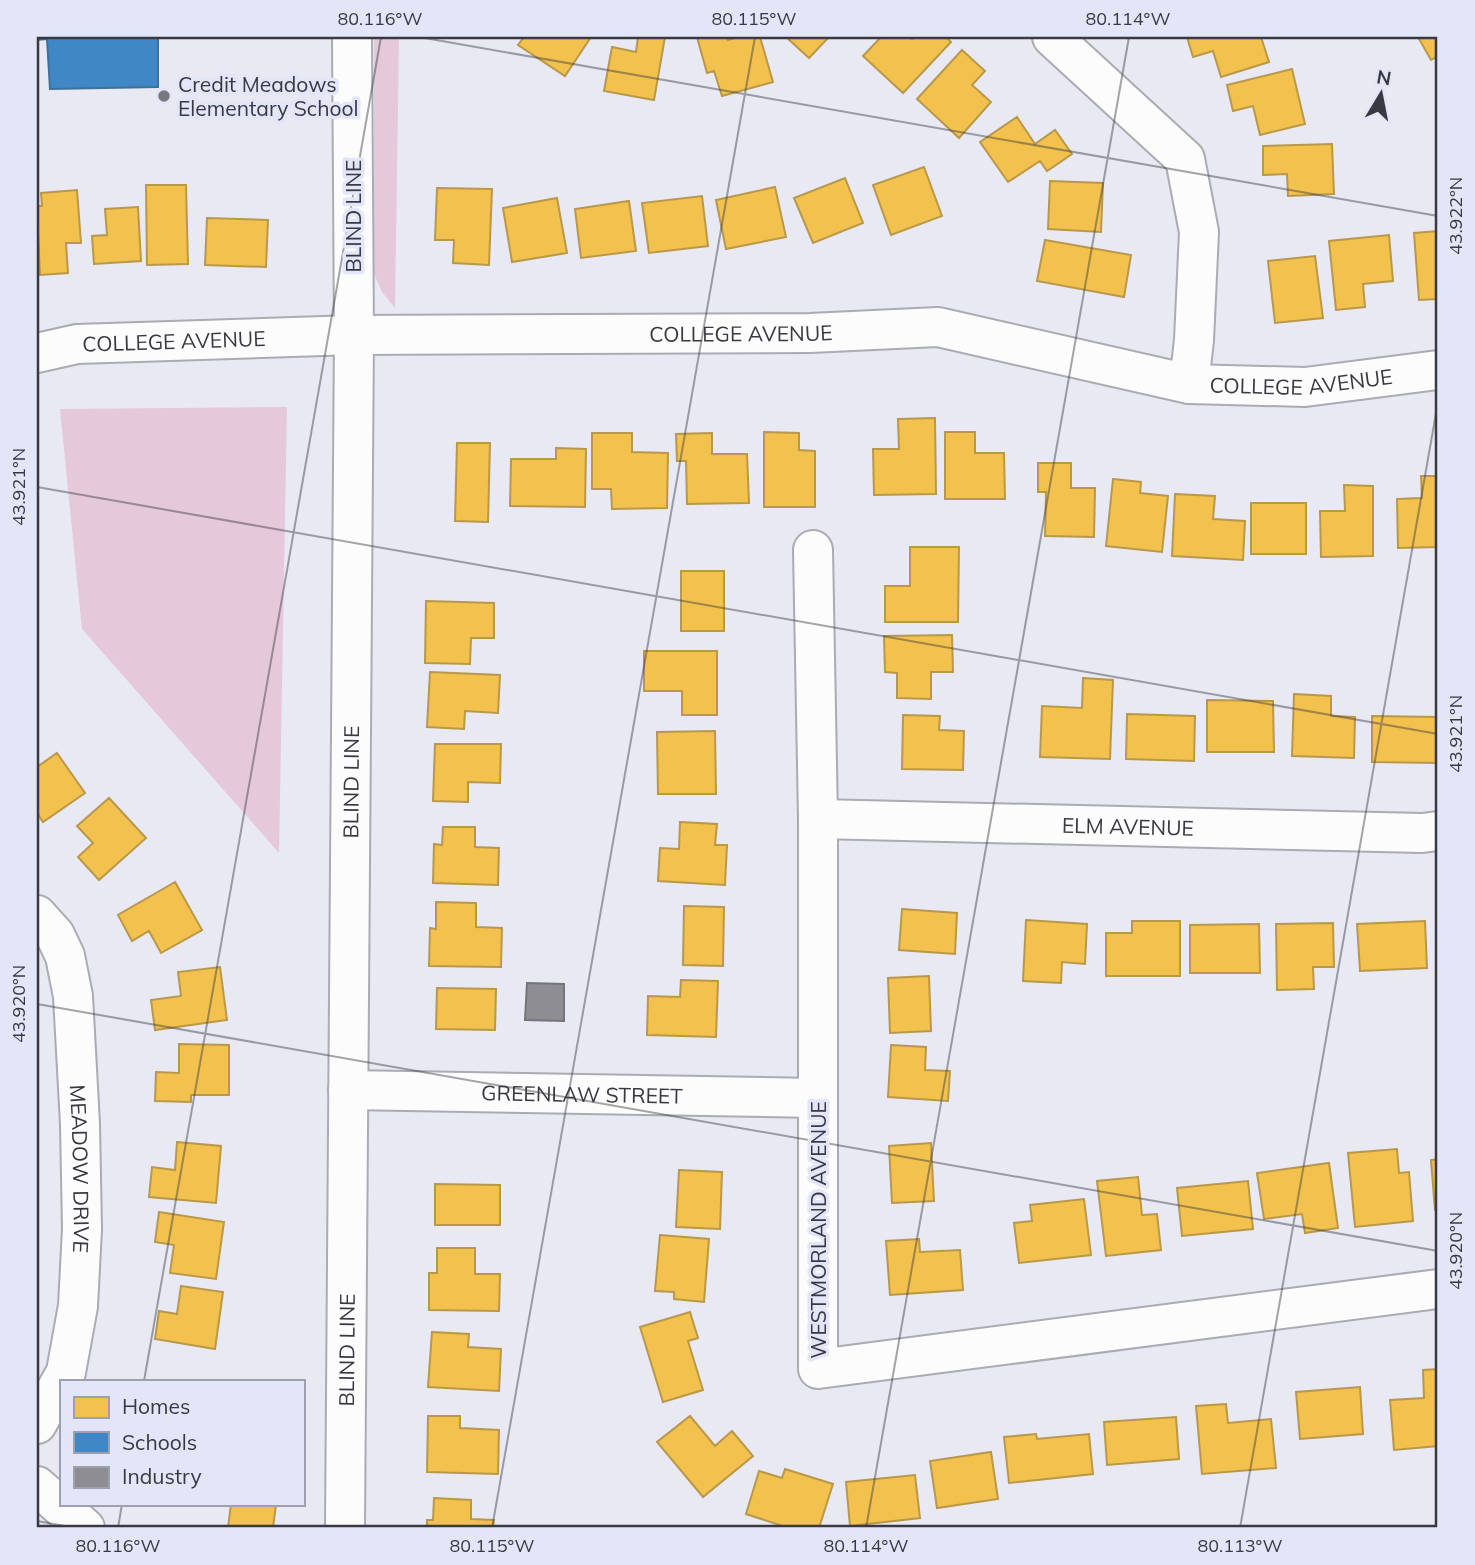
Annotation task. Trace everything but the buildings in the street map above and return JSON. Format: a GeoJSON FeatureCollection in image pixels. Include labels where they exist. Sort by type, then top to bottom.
{"type":"FeatureCollection","features":[{"type":"Feature","properties":{"kind":"street","name":"BLIND LINE"},"geometry":{"type":"LineString","coordinates":[[345,1528],[354,335],[352,37]]}},
{"type":"Feature","properties":{"kind":"street"},"geometry":{"type":"LineString","coordinates":[[1052,37],[1185,159],[1199,232],[1194,340],[1189,384]]}},
{"type":"Feature","properties":{"kind":"street","name":"COLLEGE AVENUE"},"geometry":{"type":"LineString","coordinates":[[37,353],[77,344],[354,335],[810,333],[938,327],[1189,384],[1306,387],[1438,370]]}},
{"type":"Feature","properties":{"kind":"street","name":"WESTMORLAND AVENUE"},"geometry":{"type":"LineString","coordinates":[[813,550],[818,818],[818,1369],[1438,1289]]}},
{"type":"Feature","properties":{"kind":"street","name":"ELM AVENUE"},"geometry":{"type":"LineString","coordinates":[[818,818],[1409,833],[1438,831]]}},
{"type":"Feature","properties":{"kind":"street","name":"MEADOW DRIVE"},"geometry":{"type":"LineString","coordinates":[[37,915],[55,935],[65,956],[73,996],[80,1124],[82,1229],[78,1306],[66,1372],[62,1380]]}},
{"type":"Feature","properties":{"kind":"street","name":"GREENLAW STREET"},"geometry":{"type":"LineString","coordinates":[[348,1090],[817,1098]]}},
{"type":"Feature","properties":{"kind":"street","name":"MEADOW DRIVE"},"geometry":{"type":"LineString","coordinates":[[37,1424],[60,1383]]}},
{"type":"Feature","properties":{"kind":"street"},"geometry":{"type":"LineString","coordinates":[[37,1486],[85,1528]]}},
{"type":"Feature","properties":{"kind":"shaded area"},"geometry":{"type":"Polygon","coordinates":[[[374,37],[399,37],[395,308],[382,292],[374,274],[374,37]]]}},
{"type":"Feature","properties":{"kind":"shaded area"},"geometry":{"type":"Polygon","coordinates":[[[287,407],[279,853],[82,629],[60,409],[287,407]]]}},
{"type":"Feature","properties":{"kind":"place","name":"Credit Meadows Elementary School"},"geometry":{"type":"Point","coordinates":[164,96]}}]}
